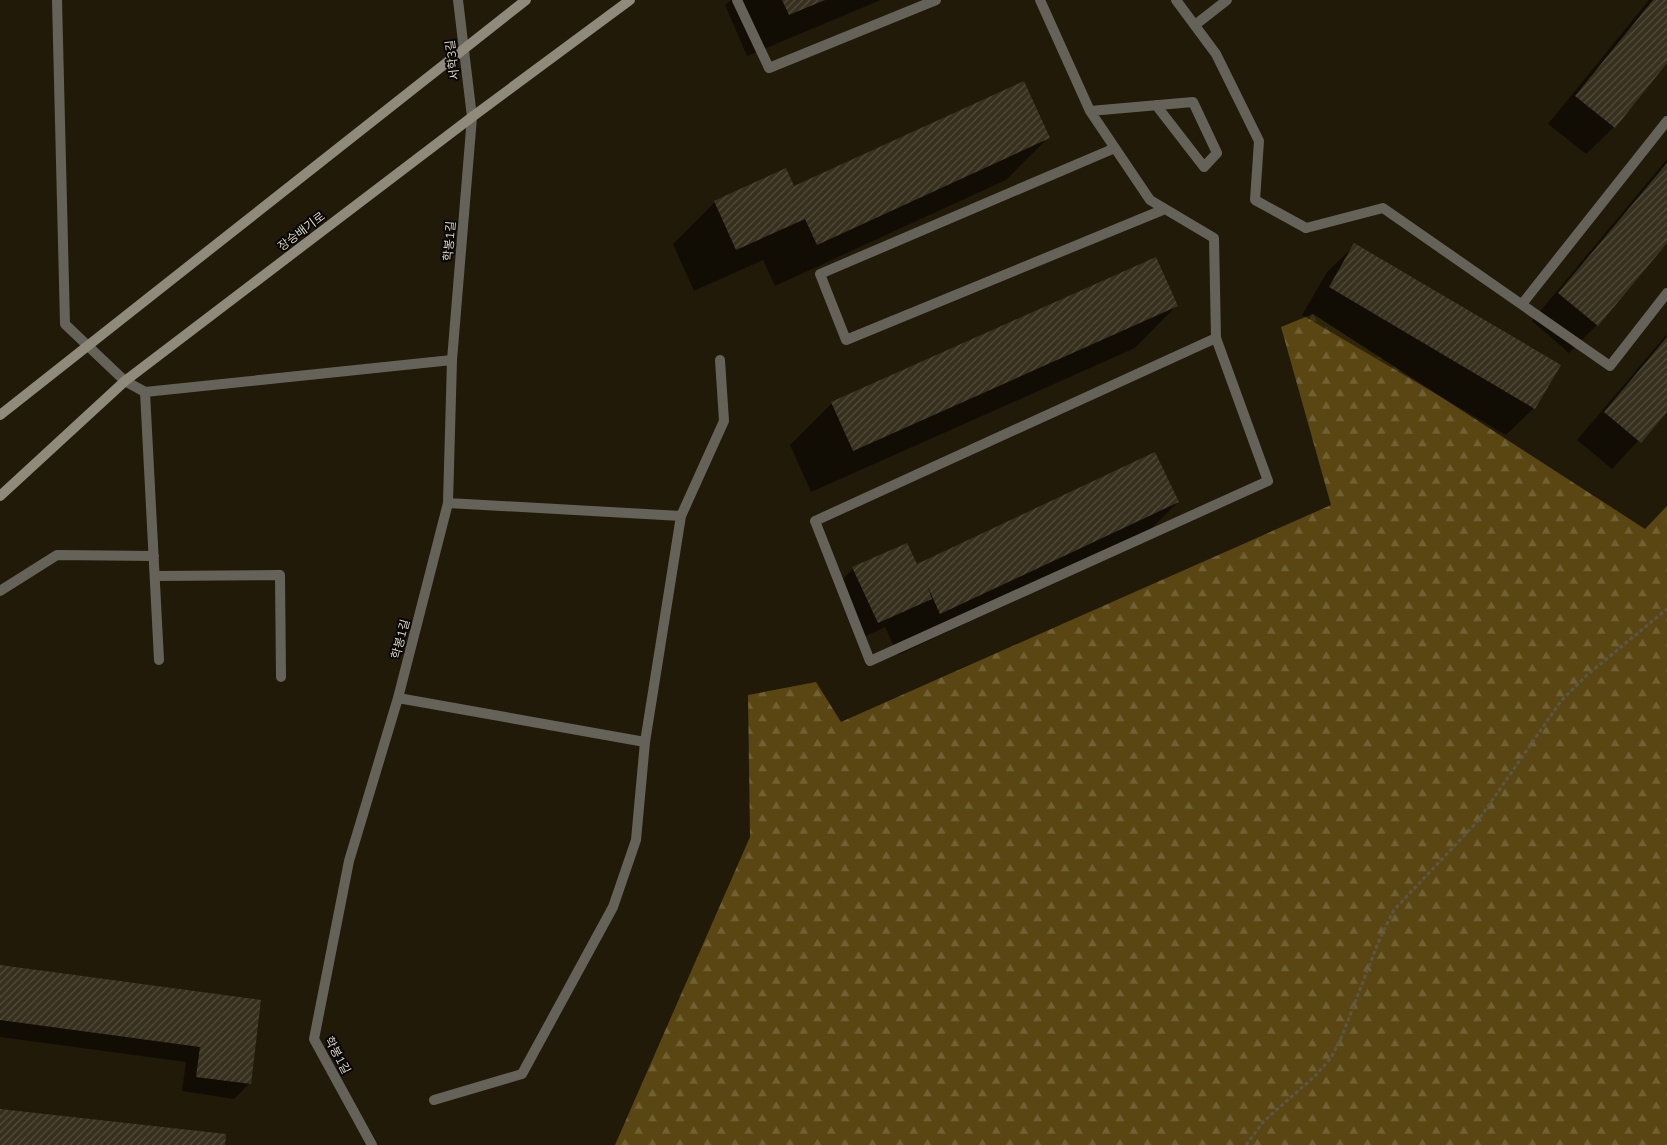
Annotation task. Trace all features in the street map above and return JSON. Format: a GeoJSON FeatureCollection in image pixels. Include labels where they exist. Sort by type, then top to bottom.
{"type":"FeatureCollection","features":[{"type":"Feature","properties":{"kind":"street"},"geometry":{"type":"LineString","coordinates":[[57,0],[65,324],[125,381],[145,392],[452,360]]}},
{"type":"Feature","properties":{"kind":"street","name":"서학3길"},"geometry":{"type":"LineString","coordinates":[[458,0],[472,117]]}},
{"type":"Feature","properties":{"kind":"street"},"geometry":{"type":"LineString","coordinates":[[0,415],[526,0]]}},
{"type":"Feature","properties":{"kind":"street","name":"장승배기로"},"geometry":{"type":"LineString","coordinates":[[0,496],[125,381],[472,117],[630,0]]}},
{"type":"Feature","properties":{"kind":"street"},"geometry":{"type":"LineString","coordinates":[[737,0],[769,68],[936,0]]}},
{"type":"Feature","properties":{"kind":"street"},"geometry":{"type":"LineString","coordinates":[[1040,0],[1090,111],[1150,200],[1214,238],[1216,338],[1268,481],[870,661],[815,521],[1216,338]]}},
{"type":"Feature","properties":{"kind":"street"},"geometry":{"type":"LineString","coordinates":[[1176,0],[1216,54],[1259,141],[1255,200],[1306,228],[1383,208],[1610,366],[1667,293]]}},
{"type":"Feature","properties":{"kind":"street"},"geometry":{"type":"LineString","coordinates":[[1194,25],[1228,0]]}},
{"type":"Feature","properties":{"kind":"street"},"geometry":{"type":"LineString","coordinates":[[1090,111],[1156,105],[1193,102],[1218,153],[1204,167],[1156,105]]}},
{"type":"Feature","properties":{"kind":"street","name":"학봉1길"},"geometry":{"type":"LineString","coordinates":[[372,1145],[314,1039],[349,861],[398,698],[448,503],[452,360],[472,117]]}},
{"type":"Feature","properties":{"kind":"street"},"geometry":{"type":"LineString","coordinates":[[1522,304],[1667,121]]}},
{"type":"Feature","properties":{"kind":"street"},"geometry":{"type":"LineString","coordinates":[[1116,148],[820,274],[846,340],[1165,209]]}},
{"type":"Feature","properties":{"kind":"street"},"geometry":{"type":"LineString","coordinates":[[434,1100],[522,1074],[613,907],[636,840],[645,742],[682,516],[724,420],[720,360]]}},
{"type":"Feature","properties":{"kind":"street"},"geometry":{"type":"LineString","coordinates":[[145,392],[159,660]]}},
{"type":"Feature","properties":{"kind":"street"},"geometry":{"type":"LineString","coordinates":[[448,503],[682,516]]}},
{"type":"Feature","properties":{"kind":"street"},"geometry":{"type":"LineString","coordinates":[[0,591],[57,555],[154,556]]}},
{"type":"Feature","properties":{"kind":"street"},"geometry":{"type":"LineString","coordinates":[[155,576],[280,575],[281,676]]}},
{"type":"Feature","properties":{"kind":"street"},"geometry":{"type":"LineString","coordinates":[[398,698],[645,742]]}},
{"type":"Feature","properties":{"kind":"path"},"geometry":{"type":"LineString","coordinates":[[1246,1145],[1264,1121],[1315,1076],[1331,1058],[1342,1036],[1380,938],[1394,910],[1477,822],[1561,701],[1587,675],[1667,609]]}},
{"type":"Feature","properties":{"kind":"green space"},"geometry":{"type":"Polygon","coordinates":[[[1313,314],[1645,529],[1667,506],[1667,1145],[615,1145],[750,837],[748,695],[816,682],[841,722],[1331,505],[1281,327],[1313,314]]]}},
{"type":"Feature","properties":{"kind":"building"},"geometry":{"type":"Polygon","coordinates":[[[782,0],[825,0],[789,15],[782,0]]]}},
{"type":"Feature","properties":{"kind":"building"},"geometry":{"type":"Polygon","coordinates":[[[1653,0],[1667,0],[1667,63],[1615,128],[1575,96],[1653,0]]]}},
{"type":"Feature","properties":{"kind":"building"},"geometry":{"type":"Polygon","coordinates":[[[1024,81],[1050,138],[817,245],[805,219],[736,250],[714,201],[786,168],[794,186],[1024,81]]]}},
{"type":"Feature","properties":{"kind":"building"},"geometry":{"type":"Polygon","coordinates":[[[1667,163],[1667,243],[1598,326],[1558,293],[1667,163]]]}},
{"type":"Feature","properties":{"kind":"building"},"geometry":{"type":"Polygon","coordinates":[[[1354,243],[1561,365],[1535,409],[1329,287],[1354,243]]]}},
{"type":"Feature","properties":{"kind":"building"},"geometry":{"type":"Polygon","coordinates":[[[1156,257],[1178,306],[853,451],[831,402],[1156,257]]]}},
{"type":"Feature","properties":{"kind":"building"},"geometry":{"type":"Polygon","coordinates":[[[1667,337],[1667,412],[1641,443],[1604,412],[1667,337]]]}},
{"type":"Feature","properties":{"kind":"building"},"geometry":{"type":"Polygon","coordinates":[[[1155,452],[1179,502],[940,614],[927,585],[932,599],[878,623],[852,567],[907,543],[917,564],[1155,452]]]}},
{"type":"Feature","properties":{"kind":"building"},"geometry":{"type":"Polygon","coordinates":[[[0,965],[261,1000],[251,1084],[196,1077],[200,1047],[0,1020],[0,965]]]}},
{"type":"Feature","properties":{"kind":"building"},"geometry":{"type":"Polygon","coordinates":[[[0,1109],[226,1134],[225,1145],[0,1145],[0,1109]]]}}]}
